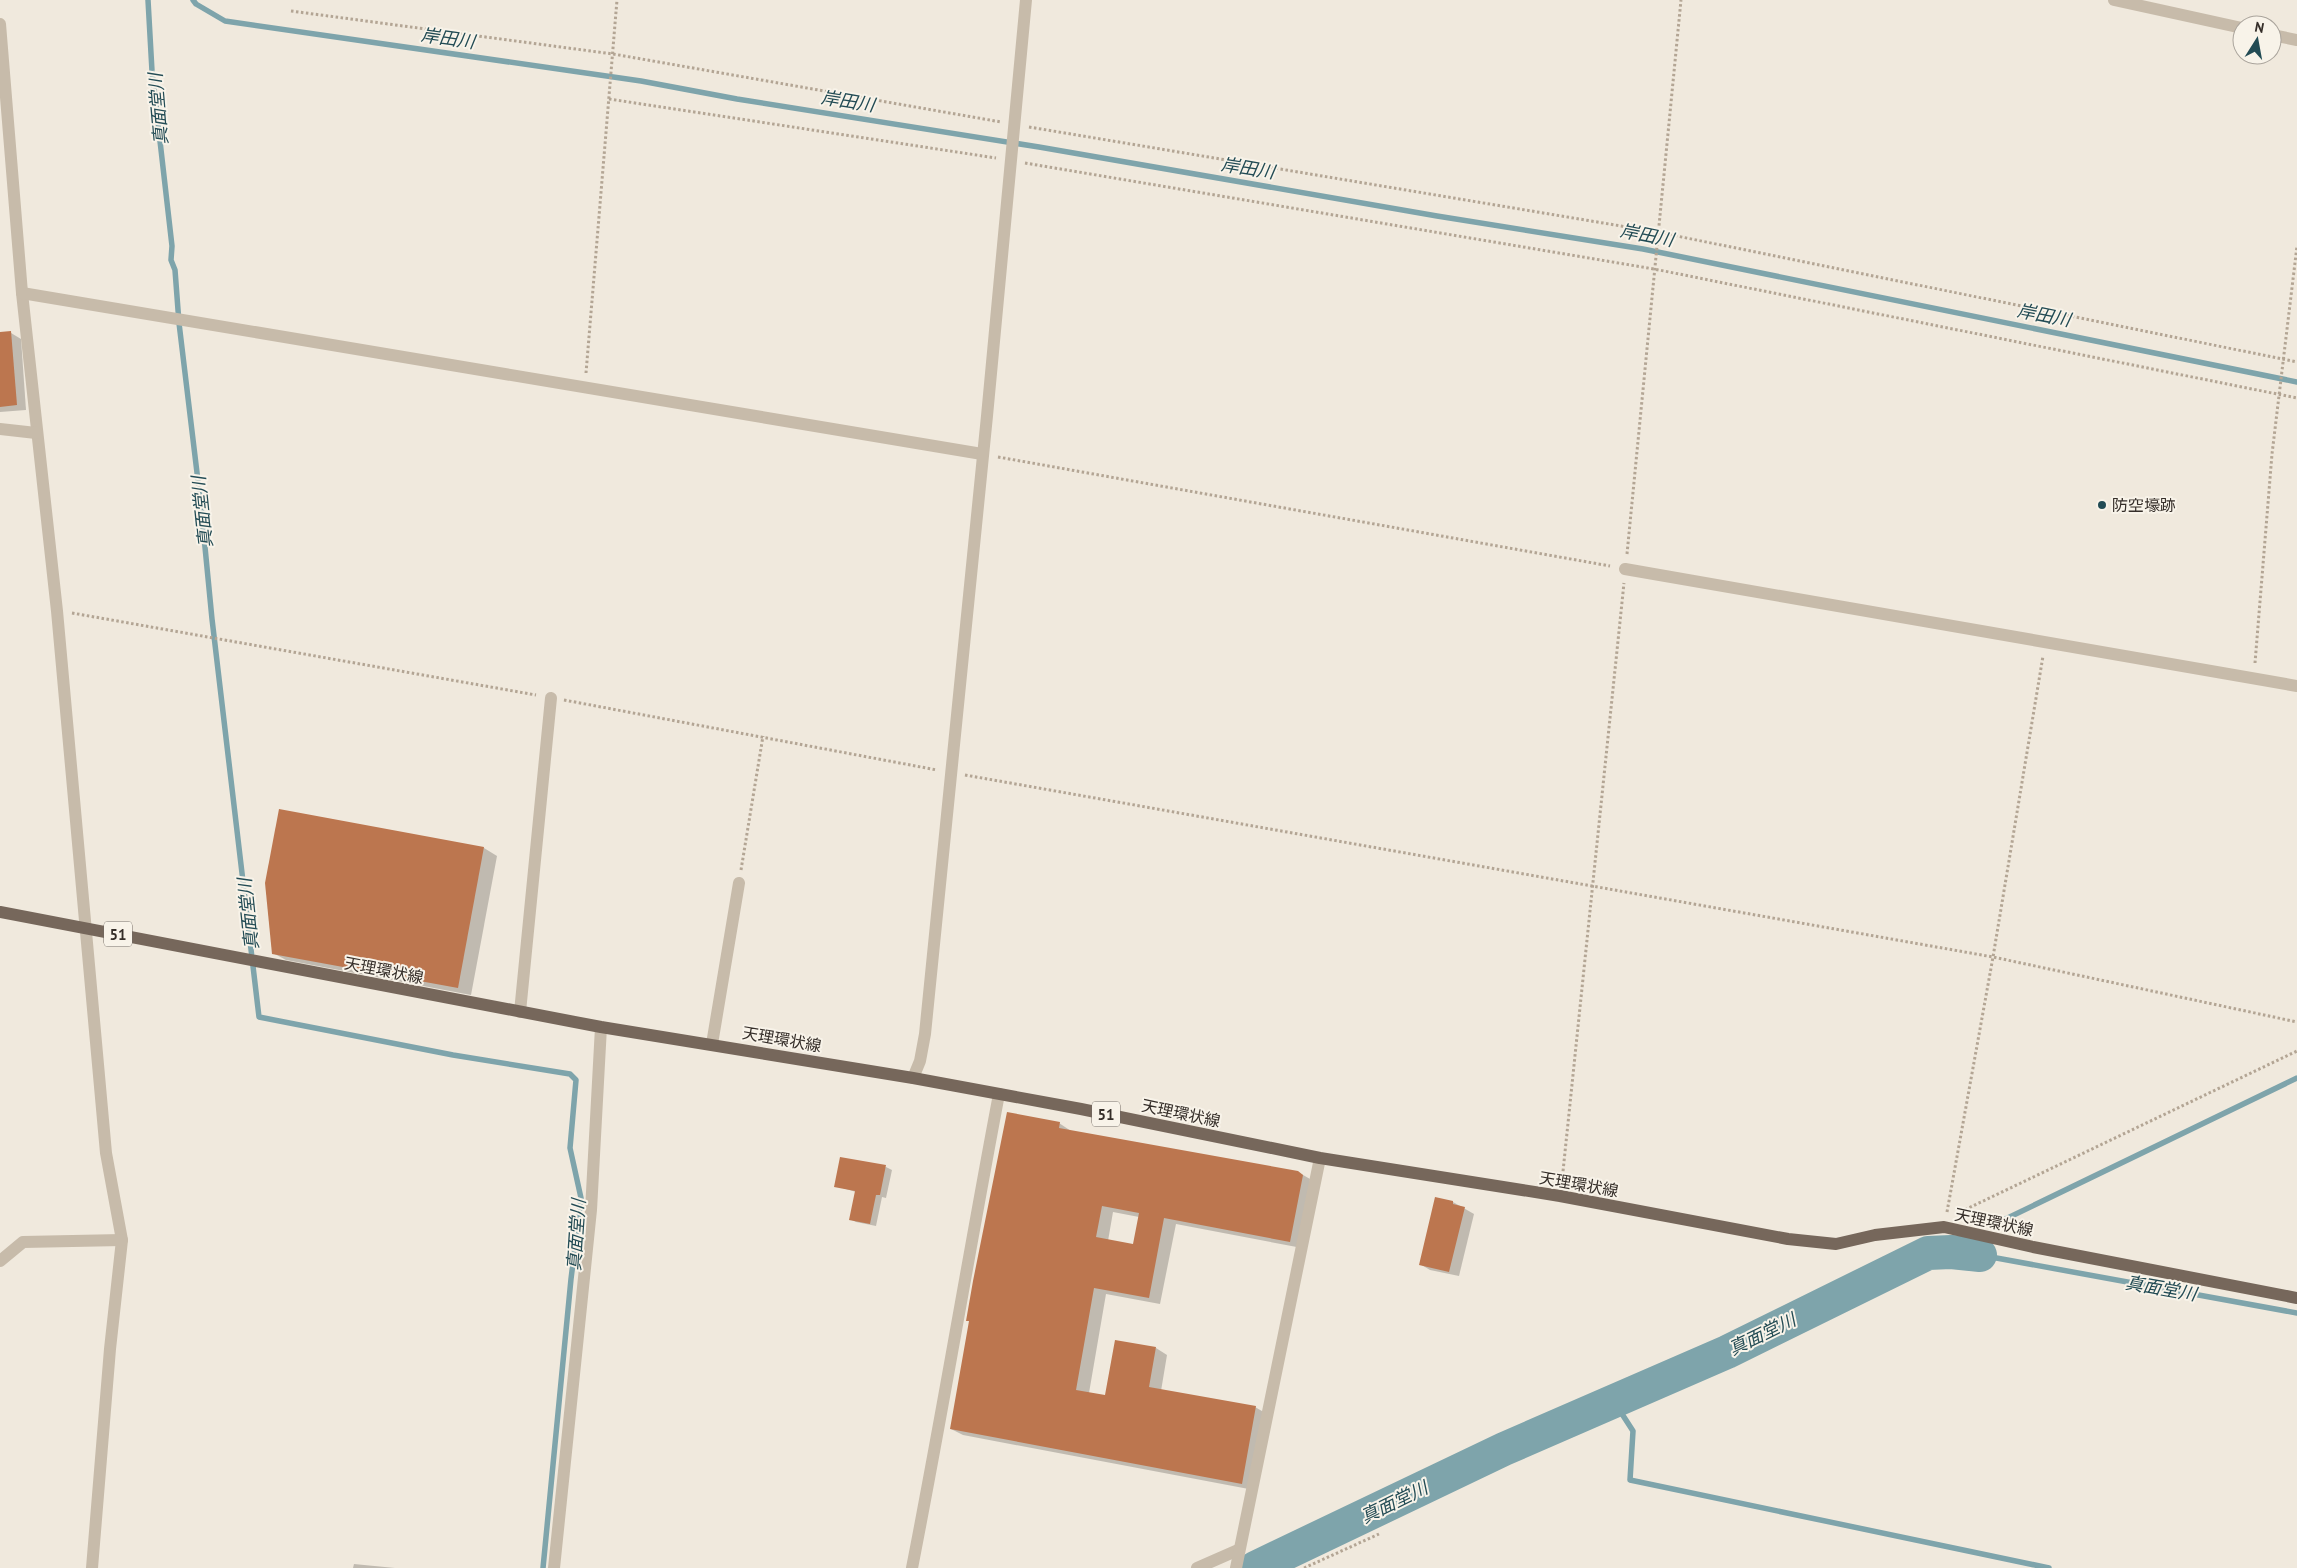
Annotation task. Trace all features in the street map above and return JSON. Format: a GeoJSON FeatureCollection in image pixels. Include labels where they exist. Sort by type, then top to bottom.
{"type":"FeatureCollection","features":[{"type":"Feature","properties":{"kind":"main road","name":"天理環状線"},"geometry":{"type":"LineString","coordinates":[[0,912],[600,1027],[913,1078],[1320,1158],[1560,1196],[1788,1239],[1836,1244],[1945,1223],[2033,1247],[2297,1298]]}},
{"type":"Feature","properties":{"kind":"street"},"geometry":{"type":"LineString","coordinates":[[913,1078],[920,1062],[925,1034],[1026,0]]}},
{"type":"Feature","properties":{"kind":"street"},"geometry":{"type":"LineString","coordinates":[[2114,0],[2232,26]]}},
{"type":"Feature","properties":{"kind":"street"},"geometry":{"type":"LineString","coordinates":[[0,24],[22,293],[57,610],[106,1153],[122,1240],[110,1349],[92,1568]]}},
{"type":"Feature","properties":{"kind":"street"},"geometry":{"type":"LineString","coordinates":[[2282,37],[2297,40]]}},
{"type":"Feature","properties":{"kind":"street"},"geometry":{"type":"LineString","coordinates":[[22,293],[982,454]]}},
{"type":"Feature","properties":{"kind":"street"},"geometry":{"type":"LineString","coordinates":[[0,429],[36,433]]}},
{"type":"Feature","properties":{"kind":"street"},"geometry":{"type":"LineString","coordinates":[[1625,569],[2045,644],[2297,686]]}},
{"type":"Feature","properties":{"kind":"street"},"geometry":{"type":"LineString","coordinates":[[520,1012],[551,698]]}},
{"type":"Feature","properties":{"kind":"street"},"geometry":{"type":"LineString","coordinates":[[712,1044],[738,883]]}},
{"type":"Feature","properties":{"kind":"street"},"geometry":{"type":"LineString","coordinates":[[554,1568],[591,1210],[600,1027]]}},
{"type":"Feature","properties":{"kind":"street"},"geometry":{"type":"LineString","coordinates":[[912,1568],[938,1438],[966,1270],[1000,1094]]}},
{"type":"Feature","properties":{"kind":"street"},"geometry":{"type":"LineString","coordinates":[[1197,1568],[1237,1559],[1320,1158]]}},
{"type":"Feature","properties":{"kind":"street"},"geometry":{"type":"LineString","coordinates":[[0,1261],[23,1242],[122,1240]]}},
{"type":"Feature","properties":{"kind":"path"},"geometry":{"type":"LineString","coordinates":[[585,387],[618,0]]}},
{"type":"Feature","properties":{"kind":"path"},"geometry":{"type":"LineString","coordinates":[[1560,1196],[1593,886],[1681,0]]}},
{"type":"Feature","properties":{"kind":"path"},"geometry":{"type":"LineString","coordinates":[[291,11],[612,54],[1014,125],[1657,232],[2297,362]]}},
{"type":"Feature","properties":{"kind":"path"},"geometry":{"type":"LineString","coordinates":[[609,99],[1011,161],[1654,268],[2297,398]]}},
{"type":"Feature","properties":{"kind":"path"},"geometry":{"type":"LineString","coordinates":[[2254,679],[2272,454],[2297,246]]}},
{"type":"Feature","properties":{"kind":"path"},"geometry":{"type":"LineString","coordinates":[[982,454],[1625,569]]}},
{"type":"Feature","properties":{"kind":"path"},"geometry":{"type":"LineString","coordinates":[[57,610],[206,637],[234,640],[951,772],[1993,957],[2297,1022]]}},
{"type":"Feature","properties":{"kind":"path"},"geometry":{"type":"LineString","coordinates":[[1945,1223],[1993,957],[2045,644]]}},
{"type":"Feature","properties":{"kind":"path"},"geometry":{"type":"LineString","coordinates":[[738,883],[763,736]]}},
{"type":"Feature","properties":{"kind":"path"},"geometry":{"type":"LineString","coordinates":[[1945,1223],[2297,1051]]}},
{"type":"Feature","properties":{"kind":"path"},"geometry":{"type":"LineString","coordinates":[[1304,1568],[1379,1534]]}},
{"type":"Feature","properties":{"kind":"building"},"geometry":{"type":"Polygon","coordinates":[[[11,331],[17,405],[0,407],[0,332],[11,331]]]}},
{"type":"Feature","properties":{"kind":"building"},"geometry":{"type":"Polygon","coordinates":[[[279,809],[484,847],[458,988],[272,954],[265,883],[279,809]]]}},
{"type":"Feature","properties":{"kind":"building"},"geometry":{"type":"Polygon","coordinates":[[[1007,1112],[1060,1122],[1059,1128],[1298,1171],[1303,1175],[1290,1242],[1164,1218],[1149,1298],[1094,1288],[1076,1390],[1105,1395],[1115,1340],[1156,1347],[1149,1387],[1256,1406],[1242,1484],[950,1429],[969,1321],[966,1321],[1007,1112]],[[1102,1206],[1096,1237],[1133,1244],[1139,1213],[1102,1206]]]}},
{"type":"Feature","properties":{"kind":"building"},"geometry":{"type":"Polygon","coordinates":[[[840,1157],[886,1165],[880,1195],[876,1195],[870,1224],[849,1220],[855,1191],[834,1187],[840,1157]]]}},
{"type":"Feature","properties":{"kind":"building"},"geometry":{"type":"Polygon","coordinates":[[[1435,1197],[1453,1201],[1453,1204],[1465,1207],[1449,1272],[1419,1265],[1435,1197]]]}},
{"type":"Feature","properties":{"kind":"waterway","name":"真面堂川"},"geometry":{"type":"LineString","coordinates":[[148,0],[152,71],[172,246],[171,260],[175,270],[179,323],[201,506],[212,619],[259,1017],[453,1055],[570,1074],[576,1080],[570,1148],[581,1198],[571,1279],[543,1568]]}},
{"type":"Feature","properties":{"kind":"waterway","name":"岸田川"},"geometry":{"type":"LineString","coordinates":[[193,0],[196,4],[225,21],[641,81],[737,99],[1039,147],[1437,216],[1643,249],[2297,382]]}},
{"type":"Feature","properties":{"kind":"waterway"},"geometry":{"type":"LineString","coordinates":[[1991,1226],[2297,1078]]}},
{"type":"Feature","properties":{"kind":"waterway","name":"真面堂川"},"geometry":{"type":"LineString","coordinates":[[1255,1568],[1504,1449],[1727,1352],[1928,1253],[1951,1252],[1980,1255]]}},
{"type":"Feature","properties":{"kind":"waterway","name":"真面堂川"},"geometry":{"type":"LineString","coordinates":[[1980,1255],[2297,1313]]}},
{"type":"Feature","properties":{"kind":"waterway"},"geometry":{"type":"LineString","coordinates":[[1613,1400],[1633,1431],[1630,1480],[2049,1568]]}},
{"type":"Feature","properties":{"kind":"place","name":"防空壕跡"},"geometry":{"type":"Point","coordinates":[2102,505]}}]}
